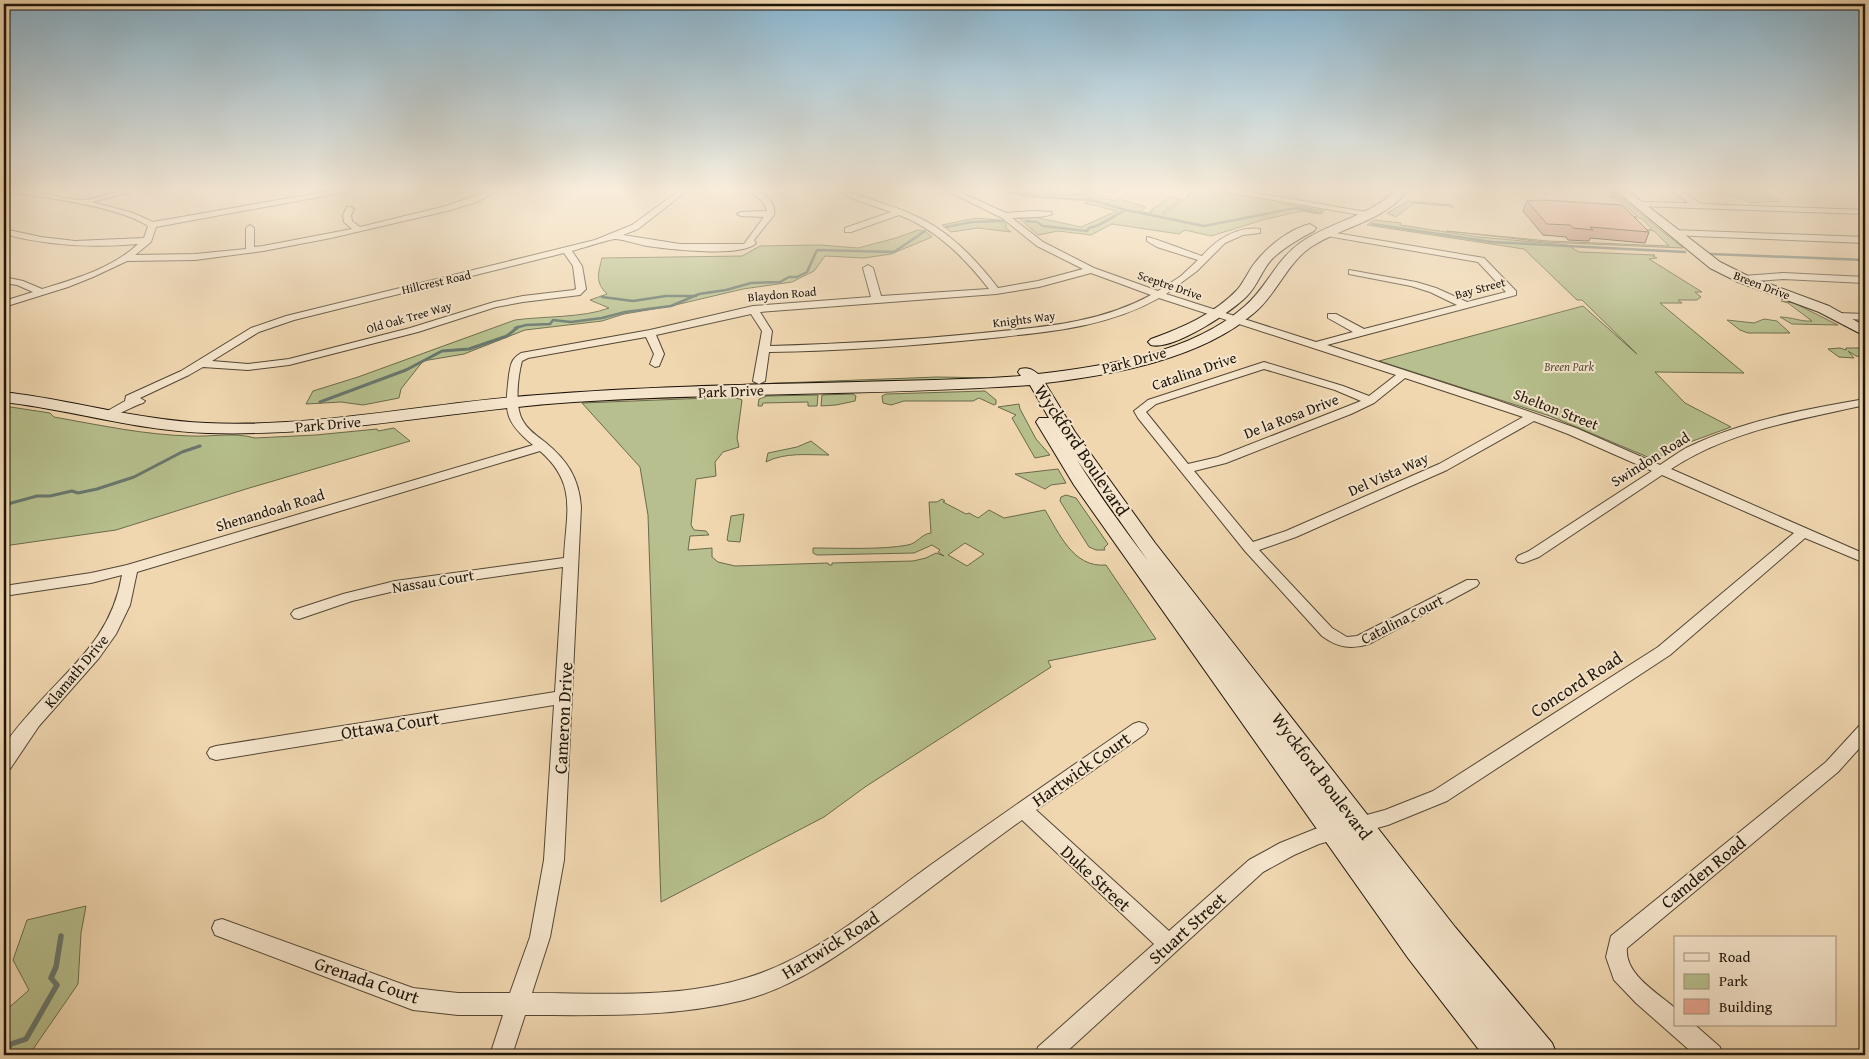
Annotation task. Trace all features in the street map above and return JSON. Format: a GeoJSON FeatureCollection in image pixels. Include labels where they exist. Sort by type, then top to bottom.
{"type":"FeatureCollection","features":[{"type":"Feature","properties":{"kind":"street"},"geometry":{"type":"LineString","coordinates":[[33,239],[60,244],[96,245],[148,240]]}},
{"type":"Feature","properties":{"kind":"street"},"geometry":{"type":"LineString","coordinates":[[250,239],[250,250]]}},
{"type":"Feature","properties":{"kind":"street"},"geometry":{"type":"LineString","coordinates":[[127,258],[192,258],[307,239]]}},
{"type":"Feature","properties":{"kind":"street","name":"Hillcrest Road"},"geometry":{"type":"LineString","coordinates":[[129,403],[142,400],[255,330],[290,318],[567,251],[605,239]]}},
{"type":"Feature","properties":{"kind":"street"},"geometry":{"type":"LineString","coordinates":[[630,239],[666,246],[746,247],[752,243],[750,239]]}},
{"type":"Feature","properties":{"kind":"street"},"geometry":{"type":"LineString","coordinates":[[947,239],[996,291]]}},
{"type":"Feature","properties":{"kind":"street","name":"Sceptre Drive"},"geometry":{"type":"LineString","coordinates":[[1034,239],[1092,270],[1226,317]]}},
{"type":"Feature","properties":{"kind":"street"},"geometry":{"type":"LineString","coordinates":[[1151,239],[1160,245],[1202,259]]}},
{"type":"Feature","properties":{"kind":"street","name":"Knights Way"},"geometry":{"type":"LineString","coordinates":[[766,349],[853,346],[958,338],[1063,327],[1114,315],[1157,294],[1184,278],[1215,246],[1224,239]]}},
{"type":"Feature","properties":{"kind":"street","name":"Park Drive"},"geometry":{"type":"LineString","coordinates":[[4,386],[65,392],[189,414],[249,418],[338,413],[511,398],[961,385],[1094,371],[1152,357],[1198,341],[1226,317],[1260,266],[1280,246],[1291,239]]}},
{"type":"Feature","properties":{"kind":"street","name":"Park Drive"},"geometry":{"type":"LineString","coordinates":[[1226,317],[1254,307],[1264,296],[1287,260],[1298,250],[1316,239]]}},
{"type":"Feature","properties":{"kind":"street","name":"Bay Street"},"geometry":{"type":"LineString","coordinates":[[1316,345],[1514,293],[1482,260],[1364,239]]}},
{"type":"Feature","properties":{"kind":"street","name":"Breen Drive"},"geometry":{"type":"LineString","coordinates":[[1681,239],[1711,263],[1743,279],[1806,301],[1839,316],[1865,332]]}},
{"type":"Feature","properties":{"kind":"street"},"geometry":{"type":"LineString","coordinates":[[1849,239],[1865,240]]}},
{"type":"Feature","properties":{"kind":"street"},"geometry":{"type":"LineString","coordinates":[[4,304],[74,281],[127,258],[148,240]]}},
{"type":"Feature","properties":{"kind":"street","name":"Old Oak Tree Way"},"geometry":{"type":"LineString","coordinates":[[200,364],[248,367],[296,361],[414,330],[494,305],[530,298],[578,293],[581,289],[579,266],[575,258],[567,251]]}},
{"type":"Feature","properties":{"kind":"street"},"geometry":{"type":"LineString","coordinates":[[868,268],[877,301]]}},
{"type":"Feature","properties":{"kind":"street","name":"Blaydon Road"},"geometry":{"type":"LineString","coordinates":[[511,398],[517,371],[516,362],[525,355],[650,333],[753,309],[996,291],[1040,284],[1092,270]]}},
{"type":"Feature","properties":{"kind":"street"},"geometry":{"type":"LineString","coordinates":[[1352,272],[1413,284],[1466,305]]}},
{"type":"Feature","properties":{"kind":"street"},"geometry":{"type":"LineString","coordinates":[[1743,279],[1783,276],[1865,280]]}},
{"type":"Feature","properties":{"kind":"street"},"geometry":{"type":"LineString","coordinates":[[4,280],[20,283],[41,292]]}},
{"type":"Feature","properties":{"kind":"street"},"geometry":{"type":"LineString","coordinates":[[753,309],[767,331],[766,349],[759,381]]}},
{"type":"Feature","properties":{"kind":"street"},"geometry":{"type":"LineString","coordinates":[[1332,316],[1360,332]]}},
{"type":"Feature","properties":{"kind":"street"},"geometry":{"type":"LineString","coordinates":[[1839,316],[1865,317]]}},
{"type":"Feature","properties":{"kind":"street","name":"Shelton Street"},"geometry":{"type":"LineString","coordinates":[[1226,317],[1316,345],[1572,431],[1865,559]]}},
{"type":"Feature","properties":{"kind":"street"},"geometry":{"type":"LineString","coordinates":[[650,333],[659,354],[655,364]]}},
{"type":"Feature","properties":{"kind":"street","name":"Catalina Drive"},"geometry":{"type":"LineString","coordinates":[[1250,548],[1183,468],[1140,411],[1152,402],[1264,365],[1339,388],[1370,400]]}},
{"type":"Feature","properties":{"kind":"street","name":"De la Rosa Drive"},"geometry":{"type":"LineString","coordinates":[[1183,468],[1222,460],[1323,421],[1370,400],[1402,375]]}},
{"type":"Feature","properties":{"kind":"street","name":"Park Drive"},"geometry":{"type":"LineString","coordinates":[[4,397],[54,403],[173,425],[238,429],[351,422],[603,385],[1027,377]]}},
{"type":"Feature","properties":{"kind":"street","name":"Wyckford Boulevard"},"geometry":{"type":"LineString","coordinates":[[1027,377],[1093,500],[1346,829],[1450,944],[1540,1055]]}},
{"type":"Feature","properties":{"kind":"street","name":"Cameron Drive"},"geometry":{"type":"LineString","coordinates":[[500,1055],[540,936],[554,860],[575,517],[571,482],[561,465],[517,425],[511,398]]}},
{"type":"Feature","properties":{"kind":"street","name":"Swindon Road"},"geometry":{"type":"LineString","coordinates":[[1523,559],[1534,554],[1690,450],[1780,420],[1865,402]]}},
{"type":"Feature","properties":{"kind":"street"},"geometry":{"type":"LineString","coordinates":[[108,414],[129,403]]}},
{"type":"Feature","properties":{"kind":"street","name":"Del Vista Way"},"geometry":{"type":"LineString","coordinates":[[1250,548],[1291,534],[1443,467],[1533,417]]}},
{"type":"Feature","properties":{"kind":"street","name":"Shenandoah Road"},"geometry":{"type":"LineString","coordinates":[[4,591],[91,578],[130,569],[542,446]]}},
{"type":"Feature","properties":{"kind":"street","name":"Concord Road"},"geometry":{"type":"LineString","coordinates":[[1346,829],[1415,807],[1440,796],[1623,679],[1664,651],[1785,550],[1803,532]]}},
{"type":"Feature","properties":{"kind":"street","name":"Catalina Court"},"geometry":{"type":"LineString","coordinates":[[1250,548],[1327,632],[1336,639],[1351,643],[1363,642],[1384,628],[1472,583]]}},
{"type":"Feature","properties":{"kind":"street","name":"Nassau Court"},"geometry":{"type":"LineString","coordinates":[[299,614],[348,597],[395,586],[571,561]]}},
{"type":"Feature","properties":{"kind":"street","name":"Klamath Drive"},"geometry":{"type":"LineString","coordinates":[[4,764],[26,730],[87,662],[106,637],[118,616],[130,569]]}},
{"type":"Feature","properties":{"kind":"street","name":"Ottawa Court"},"geometry":{"type":"LineString","coordinates":[[216,753],[563,697]]}},
{"type":"Feature","properties":{"kind":"street","name":"Hartwick Court"},"geometry":{"type":"LineString","coordinates":[[1023,810],[1139,729]]}},
{"type":"Feature","properties":{"kind":"street","name":"Camden Road"},"geometry":{"type":"LineString","coordinates":[[1674,1021],[1626,977],[1618,967],[1615,954],[1618,943],[1832,767],[1865,731]]}},
{"type":"Feature","properties":{"kind":"street","name":"Hartwick Road"},"geometry":{"type":"LineString","coordinates":[[517,1004],[639,1004],[698,999],[766,982],[786,974],[849,936],[1023,810]]}},
{"type":"Feature","properties":{"kind":"street","name":"Duke Street"},"geometry":{"type":"LineString","coordinates":[[1023,810],[1170,945]]}},
{"type":"Feature","properties":{"kind":"street","name":"Wyckford Boulevard"},"geometry":{"type":"LineString","coordinates":[[1346,829],[1419,948],[1504,1055]]}},
{"type":"Feature","properties":{"kind":"street","name":"Stuart Street"},"geometry":{"type":"LineString","coordinates":[[1046,1055],[1256,866],[1287,849],[1315,837],[1346,829]]}},
{"type":"Feature","properties":{"kind":"street","name":"Grenada Court"},"geometry":{"type":"LineString","coordinates":[[222,928],[413,999],[458,1004],[517,1004]]}},
{"type":"Feature","properties":{"kind":"street"},"geometry":{"type":"LineString","coordinates":[[1679,1026],[1712,1055]]}},
{"type":"Feature","properties":{"kind":"green space"},"geometry":{"type":"Polygon","coordinates":[[[891,239],[926,239],[891,254],[864,258],[825,256],[814,271],[792,282],[743,289],[671,306],[624,314],[602,321],[525,330],[464,354],[423,361],[401,389],[399,398],[363,405],[341,402],[306,404],[313,391],[358,377],[515,320],[587,314],[609,308],[590,300],[607,294],[603,290],[598,278],[602,258],[742,256],[760,246],[820,245],[858,248],[891,239]]]}},
{"type":"Feature","properties":{"kind":"green space","name":"Breen Park"},"geometry":{"type":"Polygon","coordinates":[[[1461,239],[1506,239],[1567,245],[1579,252],[1655,255],[1653,256],[1657,258],[1649,259],[1702,292],[1695,292],[1701,297],[1697,300],[1678,300],[1682,303],[1660,303],[1744,373],[1655,372],[1685,403],[1731,427],[1690,442],[1658,458],[1650,458],[1550,416],[1379,361],[1583,306],[1637,354],[1582,300],[1577,300],[1524,249],[1461,239]]]}},
{"type":"Feature","properties":{"kind":"green space"},"geometry":{"type":"Polygon","coordinates":[[[1522,239],[1532,239],[1669,246],[1662,239],[1672,239],[1683,248],[1522,239]]]}},
{"type":"Feature","properties":{"kind":"green space"},"geometry":{"type":"Polygon","coordinates":[[[1781,301],[1794,303],[1838,325],[1792,324],[1780,317],[1812,321],[1788,303],[1781,301]]]}},
{"type":"Feature","properties":{"kind":"green space"},"geometry":{"type":"Polygon","coordinates":[[[1764,319],[1777,321],[1790,333],[1748,333],[1740,330],[1727,320],[1754,323],[1764,319]]]}},
{"type":"Feature","properties":{"kind":"green space"},"geometry":{"type":"Polygon","coordinates":[[[1840,348],[1846,350],[1846,348],[1865,348],[1865,357],[1856,356],[1848,351],[1854,358],[1839,357],[1828,349],[1840,348]]]}},
{"type":"Feature","properties":{"kind":"green space"},"geometry":{"type":"Polygon","coordinates":[[[937,377],[997,378],[997,380],[650,388],[937,377]]]}},
{"type":"Feature","properties":{"kind":"green space"},"geometry":{"type":"Polygon","coordinates":[[[985,391],[996,400],[996,404],[994,405],[979,398],[973,401],[904,401],[891,405],[883,403],[882,396],[886,394],[985,391]]]}},
{"type":"Feature","properties":{"kind":"green space"},"geometry":{"type":"Polygon","coordinates":[[[853,394],[856,396],[855,401],[821,406],[822,395],[853,394]]]}},
{"type":"Feature","properties":{"kind":"green space"},"geometry":{"type":"Polygon","coordinates":[[[818,395],[817,406],[808,406],[808,402],[763,403],[762,406],[758,406],[759,399],[767,396],[818,395]]]}},
{"type":"Feature","properties":{"kind":"green space"},"geometry":{"type":"Polygon","coordinates":[[[734,397],[742,400],[737,438],[739,447],[723,452],[715,462],[716,476],[696,479],[691,525],[694,530],[706,531],[709,535],[690,536],[688,550],[712,548],[712,557],[718,562],[735,566],[828,563],[832,565],[832,563],[913,561],[936,553],[944,556],[938,552],[940,550],[932,545],[914,553],[817,555],[813,553],[813,548],[874,548],[898,547],[911,544],[931,533],[929,502],[937,502],[942,499],[945,501],[943,502],[978,518],[989,510],[1004,518],[1045,510],[1068,547],[1076,555],[1094,564],[1106,565],[1156,639],[1048,661],[1051,667],[865,787],[824,817],[661,902],[648,515],[640,467],[582,403],[734,397]],[[965,543],[948,555],[967,566],[984,554],[965,543]]]}},
{"type":"Feature","properties":{"kind":"green space"},"geometry":{"type":"Polygon","coordinates":[[[1019,404],[1036,439],[1050,455],[1035,458],[1012,418],[1016,415],[998,407],[1019,404]]]}},
{"type":"Feature","properties":{"kind":"green space"},"geometry":{"type":"Polygon","coordinates":[[[4,406],[50,413],[54,417],[139,432],[199,436],[231,435],[255,438],[377,429],[378,431],[394,428],[410,441],[246,489],[116,530],[4,546],[4,406]]]}},
{"type":"Feature","properties":{"kind":"green space"},"geometry":{"type":"Polygon","coordinates":[[[811,441],[829,455],[789,455],[766,462],[768,453],[797,447],[811,441]]]}},
{"type":"Feature","properties":{"kind":"green space"},"geometry":{"type":"Polygon","coordinates":[[[1058,469],[1066,483],[1051,485],[1045,489],[1015,474],[1058,469]]]}},
{"type":"Feature","properties":{"kind":"green space"},"geometry":{"type":"Polygon","coordinates":[[[1066,495],[1076,498],[1108,544],[1104,548],[1105,550],[1096,550],[1089,547],[1060,501],[1061,497],[1066,495]]]}},
{"type":"Feature","properties":{"kind":"green space"},"geometry":{"type":"Polygon","coordinates":[[[744,514],[740,542],[728,541],[731,516],[744,514]]]}},
{"type":"Feature","properties":{"kind":"green space"},"geometry":{"type":"Polygon","coordinates":[[[86,906],[81,933],[78,984],[29,1055],[4,1055],[4,1012],[29,990],[13,960],[27,920],[86,906]]]}},
{"type":"Feature","properties":{"kind":"waterway"},"geometry":{"type":"LineString","coordinates":[[694,296],[751,283],[780,282],[789,277],[797,277],[807,272],[817,250],[894,252],[913,239]]}},
{"type":"Feature","properties":{"kind":"waterway"},"geometry":{"type":"LineString","coordinates":[[1475,239],[1492,242],[1685,252]]}},
{"type":"Feature","properties":{"kind":"waterway"},"geometry":{"type":"LineString","coordinates":[[1711,254],[1865,260]]}},
{"type":"Feature","properties":{"kind":"waterway"},"geometry":{"type":"LineString","coordinates":[[602,297],[633,301],[666,296],[694,296]]}},
{"type":"Feature","properties":{"kind":"waterway"},"geometry":{"type":"LineString","coordinates":[[518,327],[550,324],[553,320],[571,322],[602,318],[625,312],[671,306],[694,296]]}},
{"type":"Feature","properties":{"kind":"waterway"},"geometry":{"type":"LineString","coordinates":[[320,402],[406,370],[442,351],[469,349],[507,336],[518,327]]}},
{"type":"Feature","properties":{"kind":"waterway"},"geometry":{"type":"LineString","coordinates":[[4,505],[37,496],[50,496],[72,491],[78,493],[97,489],[134,477],[182,452],[200,446]]}},
{"type":"Feature","properties":{"kind":"waterway"},"geometry":{"type":"LineString","coordinates":[[4,1053],[11,1044],[26,1039],[57,985],[51,978],[56,967],[61,936]]}}]}
